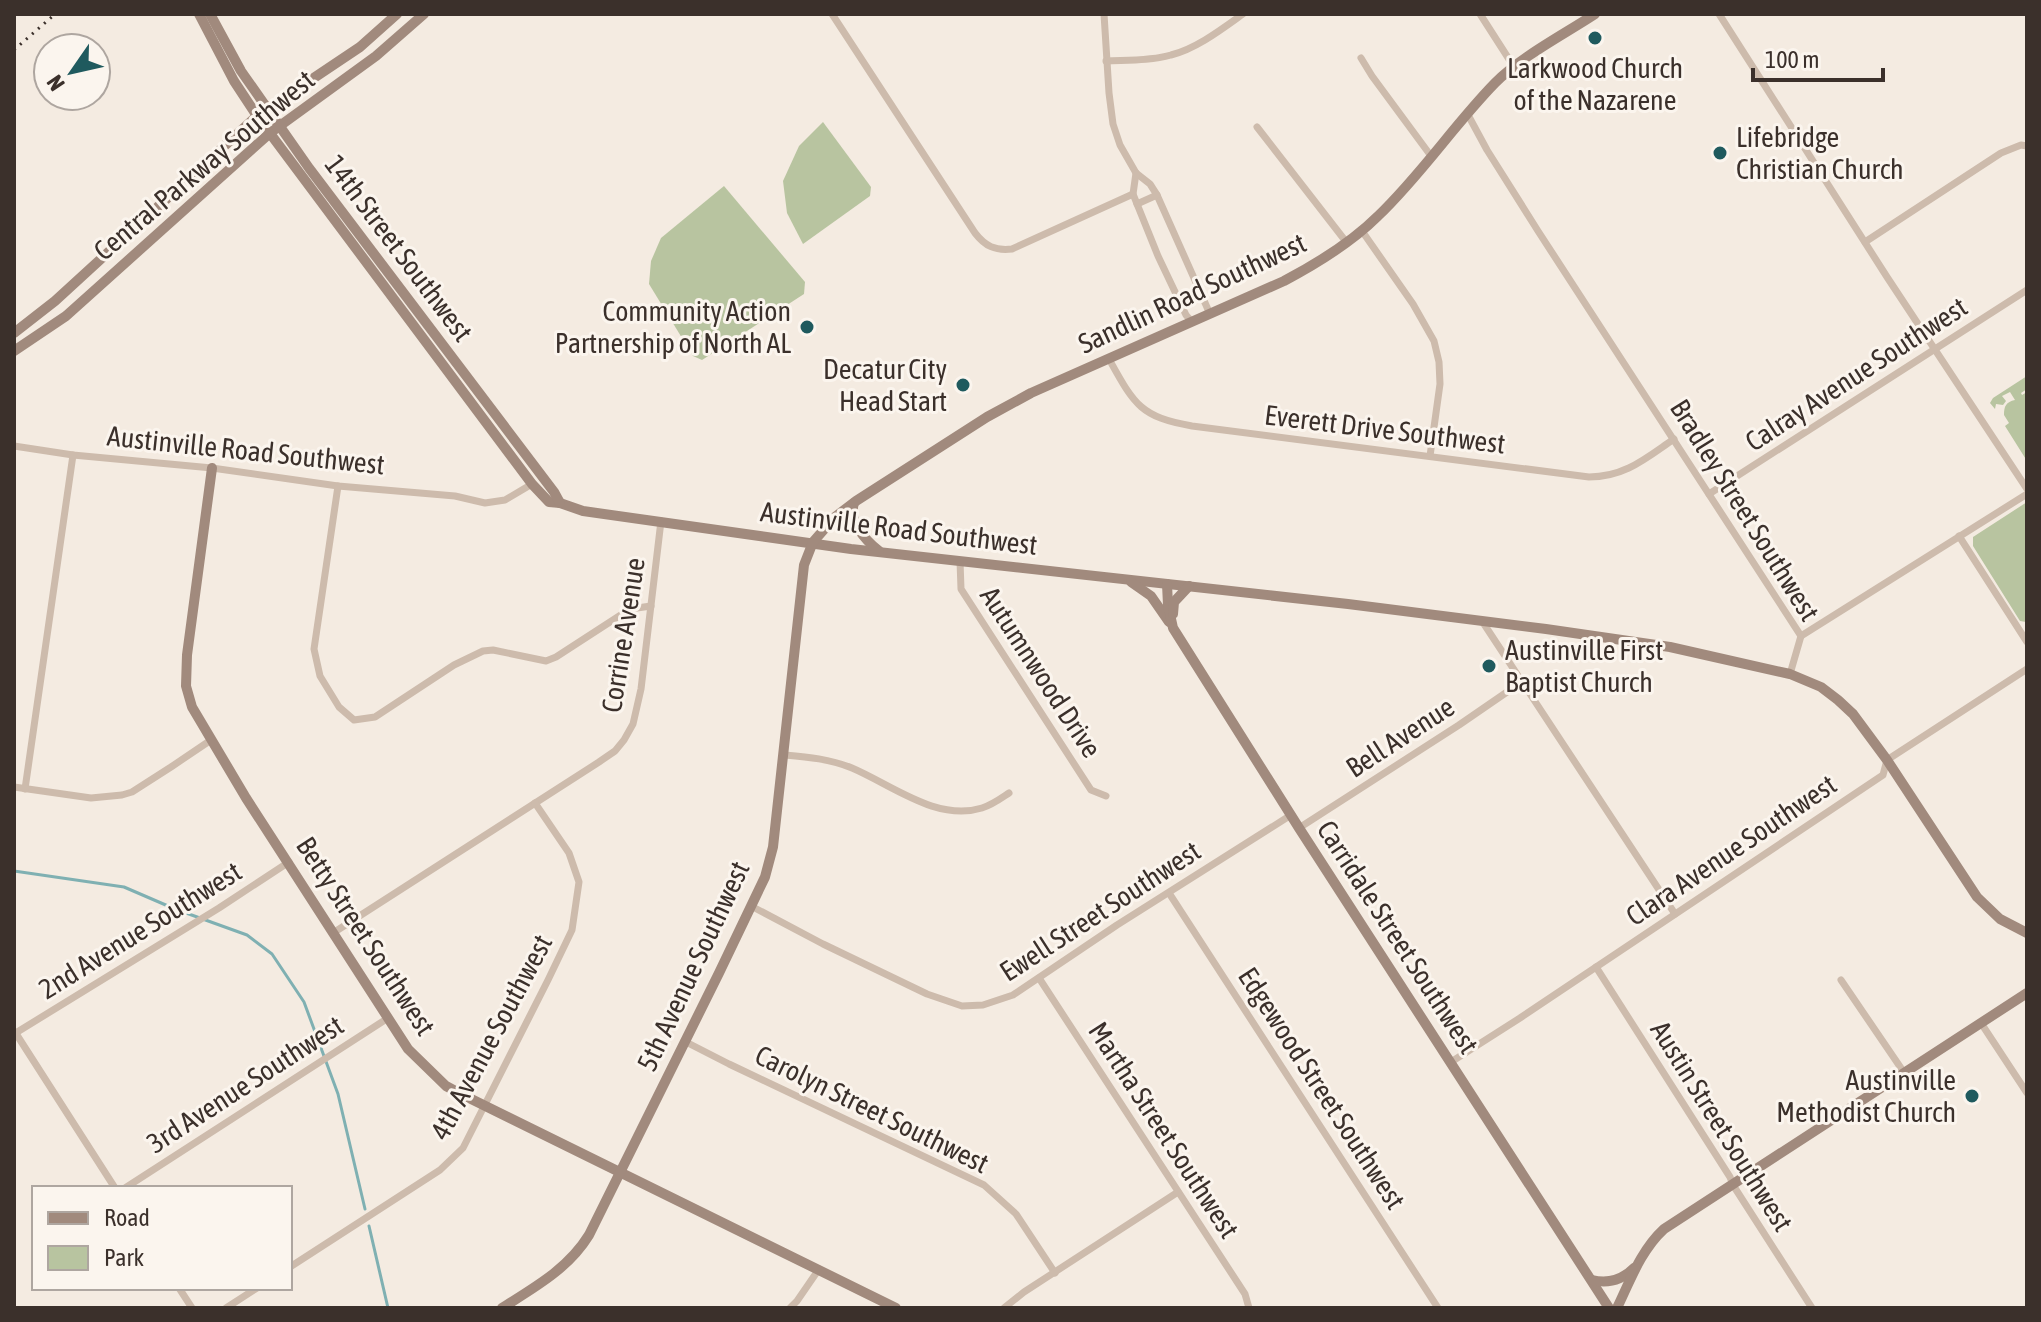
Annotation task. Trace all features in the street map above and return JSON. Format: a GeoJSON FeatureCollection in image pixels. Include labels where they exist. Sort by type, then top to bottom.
{"type":"FeatureCollection","features":[{"type":"Feature","properties":{"kind":"street","name":"14th Street Southwest"},"geometry":{"type":"LineString","coordinates":[[199,14],[234,81],[257,116],[275,130],[366,245],[560,503]]}},
{"type":"Feature","properties":{"kind":"street","name":"14th Street Southwest"},"geometry":{"type":"LineString","coordinates":[[210,14],[241,71],[268,109],[275,130],[532,484]]}},
{"type":"Feature","properties":{"kind":"street","name":"Central Parkway Southwest"},"geometry":{"type":"LineString","coordinates":[[14,333],[55,301],[257,116],[360,47],[397,14]]}},
{"type":"Feature","properties":{"kind":"street","name":"Central Parkway Southwest"},"geometry":{"type":"LineString","coordinates":[[14,351],[66,316],[275,130],[376,56],[424,14]]}},
{"type":"Feature","properties":{"kind":"street"},"geometry":{"type":"LineString","coordinates":[[832,14],[981,241],[990,247],[1012,249],[1133,194]]}},
{"type":"Feature","properties":{"kind":"street"},"geometry":{"type":"LineString","coordinates":[[1104,14],[1113,124],[1120,145],[1136,173],[1150,184],[1157,195],[1210,314]]}},
{"type":"Feature","properties":{"kind":"street"},"geometry":{"type":"LineString","coordinates":[[1106,61],[1176,54],[1243,14]]}},
{"type":"Feature","properties":{"kind":"street"},"geometry":{"type":"LineString","coordinates":[[1480,14],[1514,67]]}},
{"type":"Feature","properties":{"kind":"street","name":"Sandlin Road Southwest"},"geometry":{"type":"LineString","coordinates":[[813,542],[835,517],[856,501],[1014,401],[1304,271],[1347,243],[1385,209],[1496,83],[1514,67],[1595,14]]}},
{"type":"Feature","properties":{"kind":"street"},"geometry":{"type":"LineString","coordinates":[[1719,14],[2027,491],[1801,636]]}},
{"type":"Feature","properties":{"kind":"street"},"geometry":{"type":"LineString","coordinates":[[1361,58],[1431,156]]}},
{"type":"Feature","properties":{"kind":"street","name":"Bradley Street Southwest"},"geometry":{"type":"LineString","coordinates":[[1467,113],[1538,231],[1801,636],[1790,674]]}},
{"type":"Feature","properties":{"kind":"street"},"geometry":{"type":"LineString","coordinates":[[1257,127],[1347,243]]}},
{"type":"Feature","properties":{"kind":"street"},"geometry":{"type":"LineString","coordinates":[[1865,242],[2001,153],[2021,145],[2027,146]]}},
{"type":"Feature","properties":{"kind":"street"},"geometry":{"type":"LineString","coordinates":[[1136,173],[1133,194],[1158,256],[1192,322]]}},
{"type":"Feature","properties":{"kind":"street"},"geometry":{"type":"LineString","coordinates":[[1137,204],[1157,195]]}},
{"type":"Feature","properties":{"kind":"street"},"geometry":{"type":"LineString","coordinates":[[1362,231],[1413,304],[1434,341],[1440,384],[1430,456]]}},
{"type":"Feature","properties":{"kind":"street","name":"Calray Avenue Southwest"},"geometry":{"type":"LineString","coordinates":[[1709,494],[2027,290]]}},
{"type":"Feature","properties":{"kind":"street","name":"Everett Drive Southwest"},"geometry":{"type":"LineString","coordinates":[[1109,359],[1123,385],[1152,415],[1161,420],[1207,428],[1600,477],[1631,468],[1674,439]]}},
{"type":"Feature","properties":{"kind":"street","name":"Austinville Road Southwest"},"geometry":{"type":"LineString","coordinates":[[14,446],[73,455],[212,468],[338,486],[455,496],[485,503],[505,500],[532,484],[549,502],[583,511],[960,561],[1482,621],[1656,645],[1790,674]]}},
{"type":"Feature","properties":{"kind":"street"},"geometry":{"type":"LineString","coordinates":[[25,789],[73,455]]}},
{"type":"Feature","properties":{"kind":"street","name":"Betty Street Southwest"},"geometry":{"type":"LineString","coordinates":[[212,468],[187,655],[186,686],[192,707],[408,1049],[446,1086],[484,1107],[896,1308]]}},
{"type":"Feature","properties":{"kind":"street"},"geometry":{"type":"LineString","coordinates":[[338,486],[314,649],[320,676],[339,707],[354,720],[375,717],[454,665],[483,651],[493,650],[546,661],[630,609],[651,606]]}},
{"type":"Feature","properties":{"kind":"street"},"geometry":{"type":"LineString","coordinates":[[856,501],[852,510],[856,523],[865,538],[879,551]]}},
{"type":"Feature","properties":{"kind":"street","name":"Corrine Avenue"},"geometry":{"type":"LineString","coordinates":[[333,933],[615,751],[624,740],[633,724],[641,689],[661,521]]}},
{"type":"Feature","properties":{"kind":"street"},"geometry":{"type":"LineString","coordinates":[[1959,536],[2027,642]]}},
{"type":"Feature","properties":{"kind":"street","name":"5th Avenue Southwest"},"geometry":{"type":"LineString","coordinates":[[502,1308],[563,1268],[578,1253],[589,1235],[765,877],[773,847],[785,755],[804,565],[813,542]]}},
{"type":"Feature","properties":{"kind":"street","name":"Autumnwood Drive"},"geometry":{"type":"LineString","coordinates":[[960,561],[961,589],[1091,790],[1106,796]]}},
{"type":"Feature","properties":{"kind":"street"},"geometry":{"type":"LineString","coordinates":[[1130,581],[1151,596],[1173,628]]}},
{"type":"Feature","properties":{"kind":"street","name":"Carridale Street Southwest"},"geometry":{"type":"LineString","coordinates":[[1167,584],[1173,628],[1609,1308]]}},
{"type":"Feature","properties":{"kind":"street"},"geometry":{"type":"LineString","coordinates":[[1173,628],[1174,602],[1189,586]]}},
{"type":"Feature","properties":{"kind":"street"},"geometry":{"type":"LineString","coordinates":[[1482,621],[1675,914]]}},
{"type":"Feature","properties":{"kind":"street","name":"Clara Avenue Southwest"},"geometry":{"type":"LineString","coordinates":[[1451,1062],[1883,775],[1887,760],[2027,669]]}},
{"type":"Feature","properties":{"kind":"street"},"geometry":{"type":"LineString","coordinates":[[1790,674],[1821,687],[1861,724],[1977,897],[2000,919],[2027,933]]}},
{"type":"Feature","properties":{"kind":"street","name":"Bell Avenue"},"geometry":{"type":"LineString","coordinates":[[1299,828],[1523,681]]}},
{"type":"Feature","properties":{"kind":"street"},"geometry":{"type":"LineString","coordinates":[[14,787],[91,798],[122,795],[132,792],[211,740]]}},
{"type":"Feature","properties":{"kind":"street"},"geometry":{"type":"LineString","coordinates":[[785,755],[832,761],[949,811],[980,809],[1009,793]]}},
{"type":"Feature","properties":{"kind":"street","name":"4th Avenue Southwest"},"geometry":{"type":"LineString","coordinates":[[292,1266],[440,1170],[463,1148],[572,930],[579,882],[569,853],[535,803]]}},
{"type":"Feature","properties":{"kind":"street","name":"Ewell Street Southwest"},"geometry":{"type":"LineString","coordinates":[[751,906],[927,994],[962,1006],[983,1005],[1013,995],[1291,815]]}},
{"type":"Feature","properties":{"kind":"street","name":"2nd Avenue Southwest"},"geometry":{"type":"LineString","coordinates":[[15,1033],[289,862]]}},
{"type":"Feature","properties":{"kind":"street","name":"Edgewood Street Southwest"},"geometry":{"type":"LineString","coordinates":[[1169,893],[1438,1308]]}},
{"type":"Feature","properties":{"kind":"street","name":"Austin Street Southwest"},"geometry":{"type":"LineString","coordinates":[[1596,967],[1812,1308]]}},
{"type":"Feature","properties":{"kind":"street","name":"Martha Street Southwest"},"geometry":{"type":"LineString","coordinates":[[1039,978],[1245,1294],[1249,1308]]}},
{"type":"Feature","properties":{"kind":"street"},"geometry":{"type":"LineString","coordinates":[[1841,980],[1905,1074]]}},
{"type":"Feature","properties":{"kind":"street"},"geometry":{"type":"LineString","coordinates":[[1617,1308],[1638,1264],[1664,1229],[2027,993]]}},
{"type":"Feature","properties":{"kind":"street","name":"3rd Avenue Southwest"},"geometry":{"type":"LineString","coordinates":[[128,1186],[388,1018]]}},
{"type":"Feature","properties":{"kind":"street"},"geometry":{"type":"LineString","coordinates":[[1981,1023],[2027,1093]]}},
{"type":"Feature","properties":{"kind":"street"},"geometry":{"type":"LineString","coordinates":[[15,1033],[114,1186]]}},
{"type":"Feature","properties":{"kind":"street","name":"Carolyn Street Southwest"},"geometry":{"type":"LineString","coordinates":[[684,1041],[984,1185],[1016,1214],[1055,1273]]}},
{"type":"Feature","properties":{"kind":"street"},"geometry":{"type":"LineString","coordinates":[[1004,1308],[1178,1192]]}},
{"type":"Feature","properties":{"kind":"street"},"geometry":{"type":"LineString","coordinates":[[1592,1280],[1615,1281],[1638,1264]]}},
{"type":"Feature","properties":{"kind":"street"},"geometry":{"type":"LineString","coordinates":[[790,1308],[819,1269]]}},
{"type":"Feature","properties":{"kind":"street"},"geometry":{"type":"LineString","coordinates":[[180,1290],[192,1308]]}},
{"type":"Feature","properties":{"kind":"street"},"geometry":{"type":"LineString","coordinates":[[226,1308],[254,1290]]}},
{"type":"Feature","properties":{"kind":"green space"},"geometry":{"type":"Polygon","coordinates":[[[823,122],[871,187],[870,196],[803,244],[787,213],[783,181],[799,146],[823,122]]]}},
{"type":"Feature","properties":{"kind":"green space"},"geometry":{"type":"Polygon","coordinates":[[[724,186],[805,282],[804,294],[702,360],[693,356],[649,284],[651,261],[661,238],[724,186]]]}},
{"type":"Feature","properties":{"kind":"green space"},"geometry":{"type":"Polygon","coordinates":[[[2027,376],[2027,389],[2021,393],[2027,392],[2027,461],[2005,426],[2009,423],[2004,415],[2005,407],[2015,400],[2010,392],[2002,396],[2006,401],[2003,405],[1996,404],[1995,409],[1990,403],[2027,376]]]}},
{"type":"Feature","properties":{"kind":"green space"},"geometry":{"type":"Polygon","coordinates":[[[2027,502],[2026,622],[2020,621],[1973,546],[1973,537],[2027,502]]]}},
{"type":"Feature","properties":{"kind":"waterway"},"geometry":{"type":"LineString","coordinates":[[14,871],[124,887],[247,935],[272,954],[304,1002],[338,1094],[365,1209]]}},
{"type":"Feature","properties":{"kind":"waterway"},"geometry":{"type":"LineString","coordinates":[[369,1226],[388,1308]]}},
{"type":"Feature","properties":{"kind":"railway"},"geometry":{"type":"LineString","coordinates":[[14,50],[55,14]]}},
{"type":"Feature","properties":{"kind":"place","name":"Larkwood Church of the Nazarene"},"geometry":{"type":"Point","coordinates":[1595,38]}},
{"type":"Feature","properties":{"kind":"place","name":"Lifebridge Christian Church"},"geometry":{"type":"Point","coordinates":[1720,153]}},
{"type":"Feature","properties":{"kind":"place","name":"Community Action Partnership of North AL"},"geometry":{"type":"Point","coordinates":[807,327]}},
{"type":"Feature","properties":{"kind":"place","name":"Decatur City Head Start"},"geometry":{"type":"Point","coordinates":[963,385]}},
{"type":"Feature","properties":{"kind":"place","name":"Austinville First Baptist Church"},"geometry":{"type":"Point","coordinates":[1489,666]}},
{"type":"Feature","properties":{"kind":"place","name":"Austinville Methodist Church"},"geometry":{"type":"Point","coordinates":[1972,1096]}}]}
